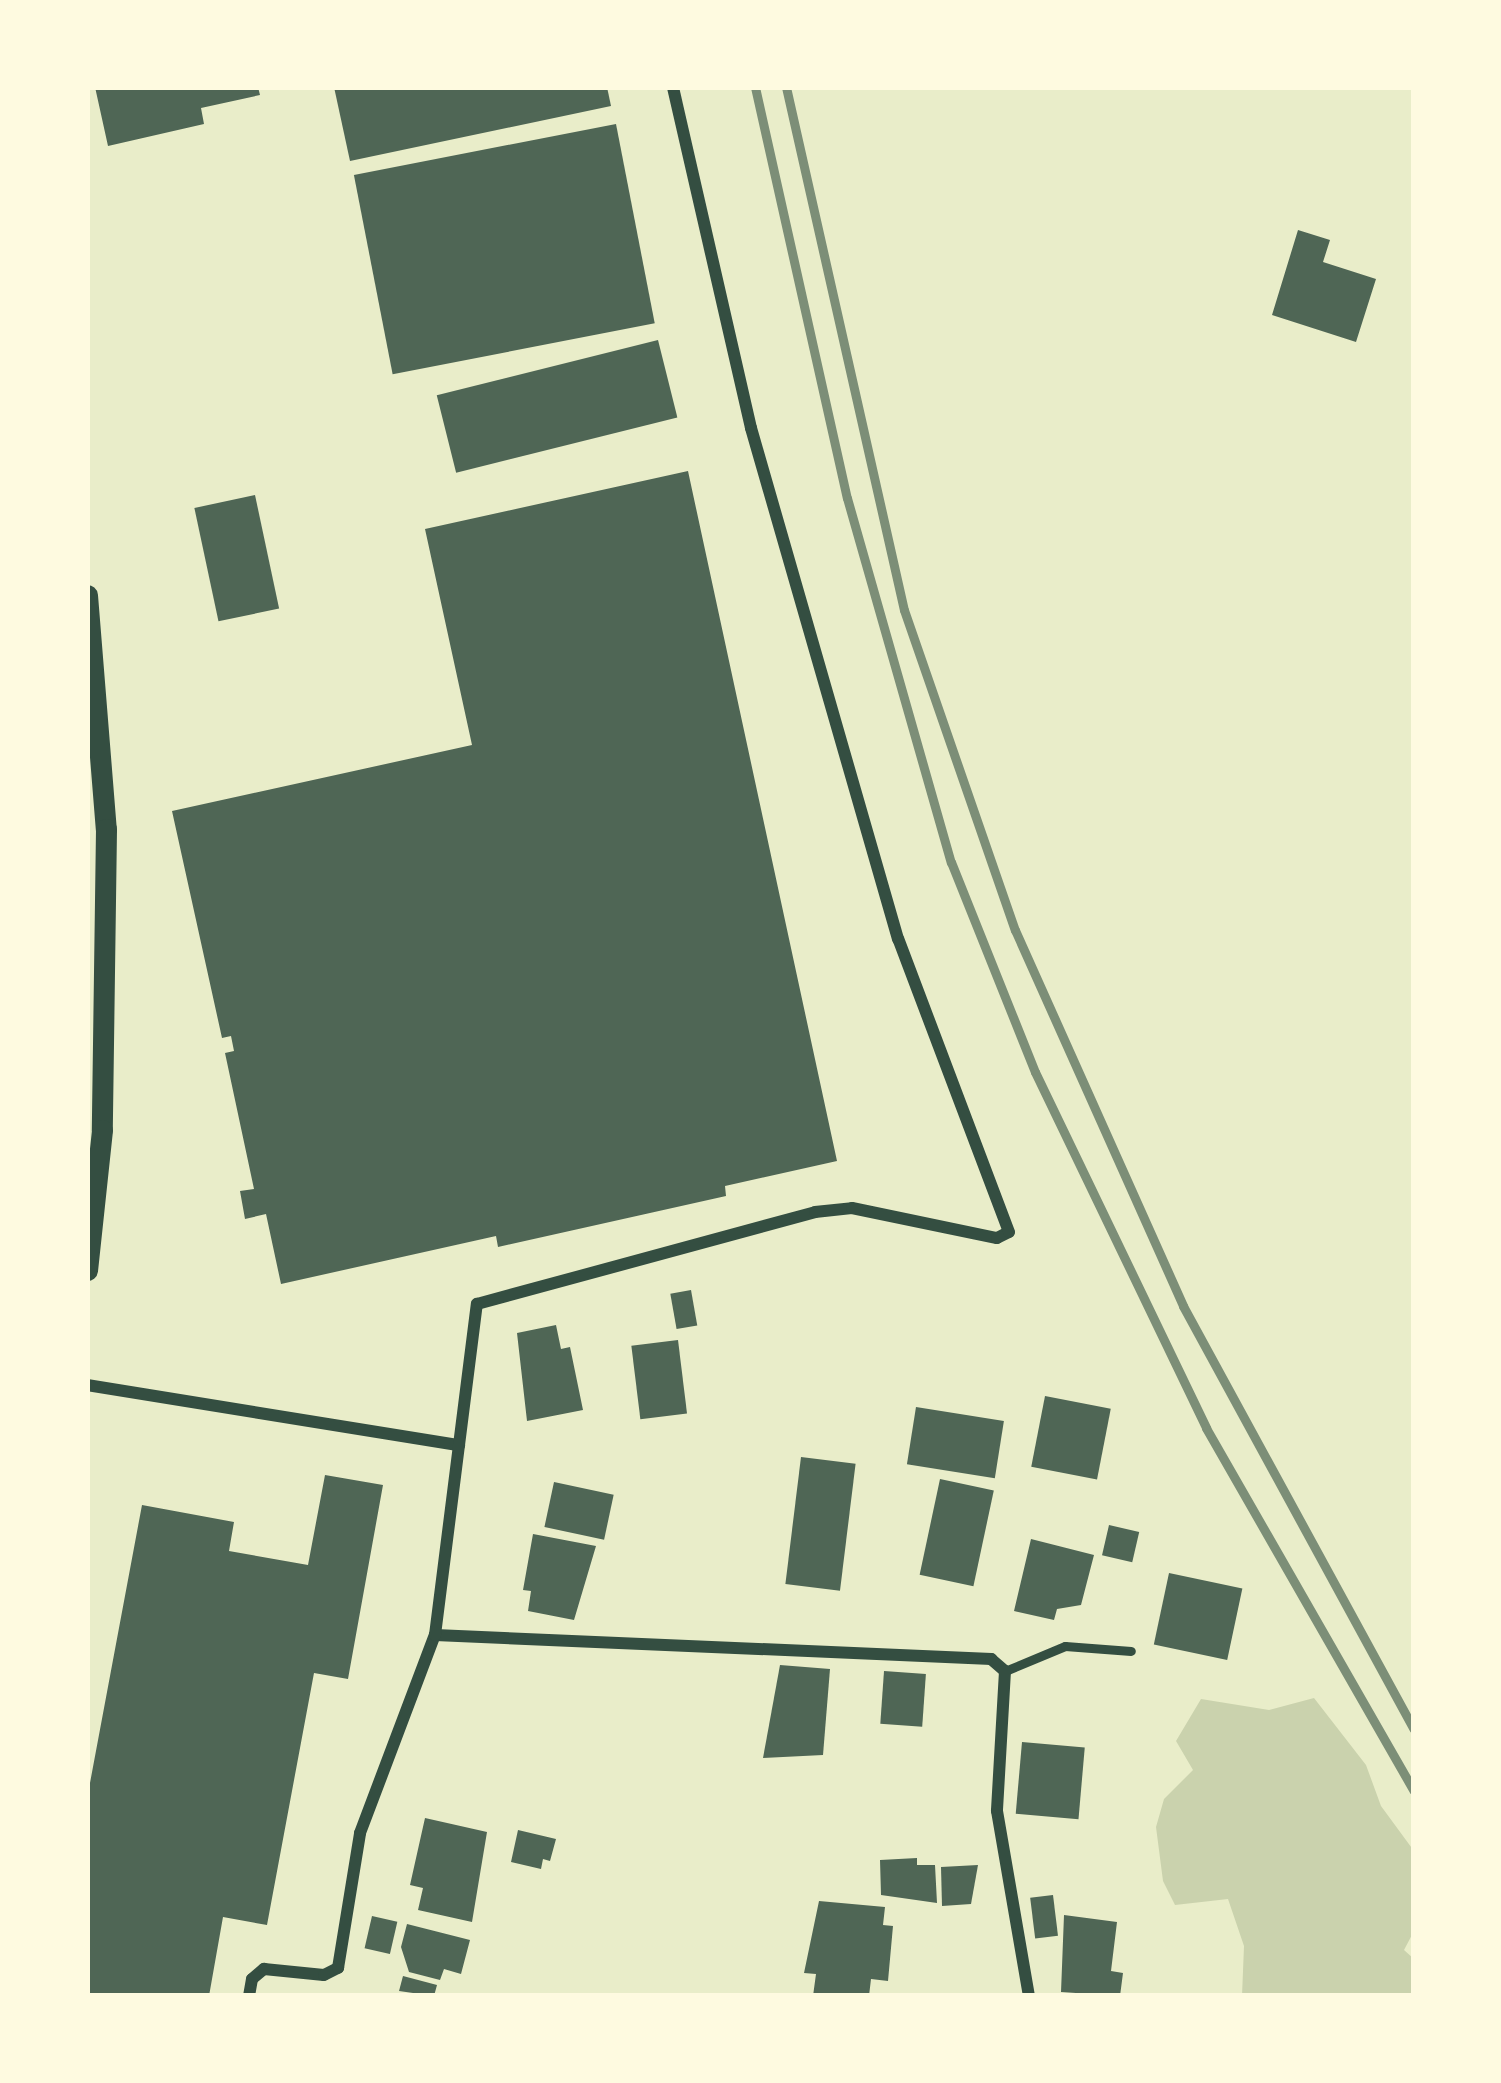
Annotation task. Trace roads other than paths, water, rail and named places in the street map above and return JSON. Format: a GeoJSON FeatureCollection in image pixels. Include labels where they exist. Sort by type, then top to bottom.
{"type":"FeatureCollection","features":[{"type":"Feature","properties":{"kind":"street"},"geometry":{"type":"LineString","coordinates":[[249,1996],[252,1978],[265,1969],[324,1975],[338,1968],[360,1833],[435,1635],[477,1304],[815,1211],[852,1208],[997,1238],[1009,1232],[891,917],[751,428],[673,87]]}},
{"type":"Feature","properties":{"kind":"street"},"geometry":{"type":"LineString","coordinates":[[87,595],[106,829],[103,1130],[87,1270]]}},
{"type":"Feature","properties":{"kind":"street"},"geometry":{"type":"LineString","coordinates":[[87,1385],[459,1445]]}},
{"type":"Feature","properties":{"kind":"street"},"geometry":{"type":"LineString","coordinates":[[435,1635],[991,1659],[1005,1670],[997,1811],[1029,1996]]}},
{"type":"Feature","properties":{"kind":"lane"},"geometry":{"type":"LineString","coordinates":[[1005,1670],[1065,1646],[1131,1652]]}},
{"type":"Feature","properties":{"kind":"railway"},"geometry":{"type":"LineString","coordinates":[[755,87],[847,498],[951,862],[1035,1072],[1206,1428],[1414,1791]]}},
{"type":"Feature","properties":{"kind":"railway"},"geometry":{"type":"LineString","coordinates":[[786,87],[904,610],[1015,930],[1183,1306],[1414,1729]]}}]}
